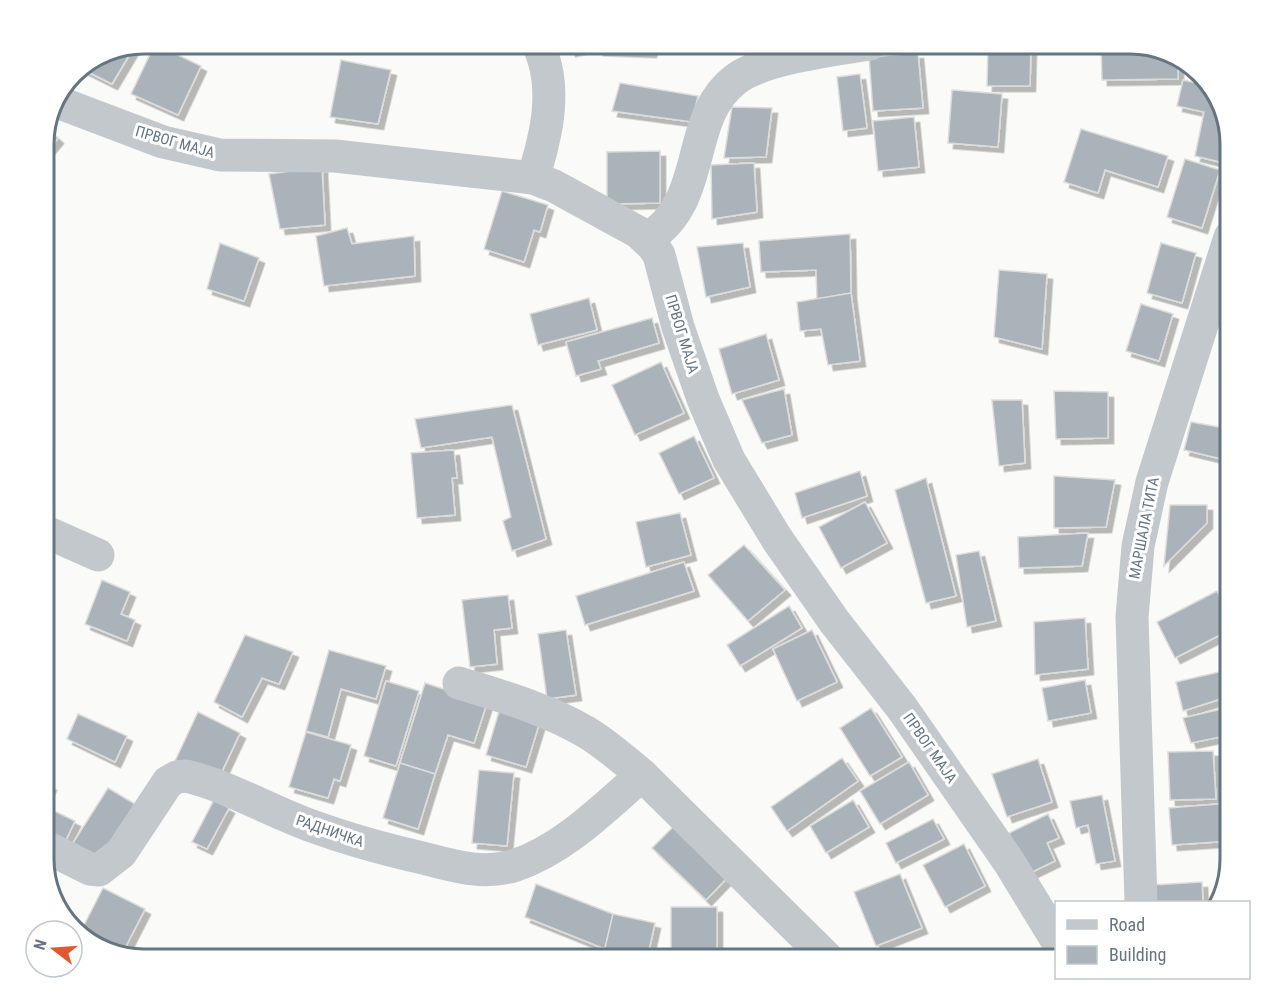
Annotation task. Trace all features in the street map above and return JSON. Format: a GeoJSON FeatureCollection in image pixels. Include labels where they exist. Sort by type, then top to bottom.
{"type":"FeatureCollection","features":[{"type":"Feature","properties":{"kind":"street"},"geometry":{"type":"LineString","coordinates":[[533,178],[546,134],[549,110],[548,72],[542,54]]}},
{"type":"Feature","properties":{"kind":"street"},"geometry":{"type":"LineString","coordinates":[[647,239],[660,231],[681,206],[699,142],[711,113],[736,79],[757,68],[823,54]]}},
{"type":"Feature","properties":{"kind":"street","name":"ПРВОГ МАЈА"},"geometry":{"type":"LineString","coordinates":[[63,104],[163,142],[220,155],[335,156],[533,178],[554,186],[647,239],[659,255],[703,399],[729,460],[777,539],[828,612],[902,708],[1009,862],[1055,937]]}},
{"type":"Feature","properties":{"kind":"street","name":"МАРШАЛА ТИТА"},"geometry":{"type":"LineString","coordinates":[[1141,901],[1132,617],[1138,546],[1152,482],[1220,268]]}},
{"type":"Feature","properties":{"kind":"street"},"geometry":{"type":"LineString","coordinates":[[54,535],[98,555]]}},
{"type":"Feature","properties":{"kind":"street"},"geometry":{"type":"LineString","coordinates":[[459,683],[515,700],[584,731],[642,775],[817,949]]}},
{"type":"Feature","properties":{"kind":"street","name":"РАДНИЧКА"},"geometry":{"type":"LineString","coordinates":[[54,851],[90,869],[99,870],[121,853],[168,782],[177,777],[186,776],[309,825],[390,850],[459,867],[493,872],[518,864],[550,848],[595,816],[642,775]]}},
{"type":"Feature","properties":{"kind":"building"},"geometry":{"type":"Polygon","coordinates":[[[150,54],[176,54],[201,66],[178,115],[131,94],[150,54]]]}},
{"type":"Feature","properties":{"kind":"building"},"geometry":{"type":"Polygon","coordinates":[[[918,54],[923,108],[873,111],[869,57],[918,54]]]}},
{"type":"Feature","properties":{"kind":"building"},"geometry":{"type":"Polygon","coordinates":[[[988,54],[1031,54],[1030,86],[987,86],[988,54]]]}},
{"type":"Feature","properties":{"kind":"building"},"geometry":{"type":"Polygon","coordinates":[[[1101,54],[1142,55],[1159,59],[1178,68],[1178,79],[1102,80],[1101,54]]]}},
{"type":"Feature","properties":{"kind":"building"},"geometry":{"type":"Polygon","coordinates":[[[129,56],[112,84],[89,73],[109,61],[129,56]]]}},
{"type":"Feature","properties":{"kind":"building"},"geometry":{"type":"Polygon","coordinates":[[[341,60],[391,70],[378,124],[330,117],[341,60]]]}},
{"type":"Feature","properties":{"kind":"building"},"geometry":{"type":"Polygon","coordinates":[[[860,74],[867,128],[843,131],[837,77],[860,74]]]}},
{"type":"Feature","properties":{"kind":"building"},"geometry":{"type":"Polygon","coordinates":[[[1183,80],[1197,83],[1211,104],[1217,120],[1220,162],[1195,156],[1204,112],[1177,106],[1183,80]]]}},
{"type":"Feature","properties":{"kind":"building"},"geometry":{"type":"Polygon","coordinates":[[[620,83],[698,96],[692,122],[612,111],[620,83]]]}},
{"type":"Feature","properties":{"kind":"building"},"geometry":{"type":"Polygon","coordinates":[[[952,90],[1002,94],[998,147],[948,143],[952,90]]]}},
{"type":"Feature","properties":{"kind":"building"},"geometry":{"type":"Polygon","coordinates":[[[732,107],[772,108],[766,157],[724,158],[732,107]]]}},
{"type":"Feature","properties":{"kind":"building"},"geometry":{"type":"Polygon","coordinates":[[[914,117],[919,167],[878,171],[873,121],[914,117]]]}},
{"type":"Feature","properties":{"kind":"building"},"geometry":{"type":"Polygon","coordinates":[[[1081,129],[1168,156],[1158,187],[1105,170],[1098,193],[1064,182],[1081,129]]]}},
{"type":"Feature","properties":{"kind":"building"},"geometry":{"type":"Polygon","coordinates":[[[660,151],[660,203],[607,204],[607,152],[660,151]]]}},
{"type":"Feature","properties":{"kind":"building"},"geometry":{"type":"Polygon","coordinates":[[[1185,159],[1220,170],[1202,228],[1167,217],[1185,159]]]}},
{"type":"Feature","properties":{"kind":"building"},"geometry":{"type":"Polygon","coordinates":[[[754,163],[757,212],[712,219],[711,165],[754,163]]]}},
{"type":"Feature","properties":{"kind":"building"},"geometry":{"type":"Polygon","coordinates":[[[322,167],[325,225],[280,229],[269,174],[322,167]]]}},
{"type":"Feature","properties":{"kind":"building"},"geometry":{"type":"Polygon","coordinates":[[[502,191],[548,205],[540,232],[534,230],[524,262],[484,249],[502,191]]]}},
{"type":"Feature","properties":{"kind":"building"},"geometry":{"type":"Polygon","coordinates":[[[347,228],[352,244],[414,236],[415,276],[324,286],[316,236],[347,228]]]}},
{"type":"Feature","properties":{"kind":"building"},"geometry":{"type":"Polygon","coordinates":[[[850,234],[851,293],[817,299],[816,270],[761,272],[759,241],[850,234]]]}},
{"type":"Feature","properties":{"kind":"building"},"geometry":{"type":"Polygon","coordinates":[[[220,243],[259,258],[244,301],[207,289],[220,243]]]}},
{"type":"Feature","properties":{"kind":"building"},"geometry":{"type":"Polygon","coordinates":[[[743,243],[750,287],[706,297],[697,247],[743,243]]]}},
{"type":"Feature","properties":{"kind":"building"},"geometry":{"type":"Polygon","coordinates":[[[1161,243],[1196,253],[1182,303],[1147,293],[1161,243]]]}},
{"type":"Feature","properties":{"kind":"building"},"geometry":{"type":"Polygon","coordinates":[[[999,270],[1047,274],[1042,349],[994,337],[999,270]]]}},
{"type":"Feature","properties":{"kind":"building"},"geometry":{"type":"Polygon","coordinates":[[[851,293],[860,361],[828,365],[821,329],[800,331],[797,302],[851,293]]]}},
{"type":"Feature","properties":{"kind":"building"},"geometry":{"type":"Polygon","coordinates":[[[589,298],[597,330],[538,345],[530,314],[589,298]]]}},
{"type":"Feature","properties":{"kind":"building"},"geometry":{"type":"Polygon","coordinates":[[[1141,304],[1173,314],[1159,361],[1126,351],[1141,304]]]}},
{"type":"Feature","properties":{"kind":"building"},"geometry":{"type":"Polygon","coordinates":[[[652,318],[659,343],[598,361],[601,369],[576,376],[566,342],[652,318]]]}},
{"type":"Feature","properties":{"kind":"building"},"geometry":{"type":"Polygon","coordinates":[[[766,334],[779,380],[732,394],[719,349],[766,334]]]}},
{"type":"Feature","properties":{"kind":"building"},"geometry":{"type":"Polygon","coordinates":[[[661,362],[684,413],[635,435],[612,385],[661,362]]]}},
{"type":"Feature","properties":{"kind":"building"},"geometry":{"type":"Polygon","coordinates":[[[784,389],[792,435],[762,443],[742,400],[784,389]]]}},
{"type":"Feature","properties":{"kind":"building"},"geometry":{"type":"Polygon","coordinates":[[[1054,391],[1108,392],[1108,438],[1056,439],[1054,391]]]}},
{"type":"Feature","properties":{"kind":"building"},"geometry":{"type":"Polygon","coordinates":[[[992,400],[1022,400],[1025,463],[999,466],[992,400]]]}},
{"type":"Feature","properties":{"kind":"building"},"geometry":{"type":"Polygon","coordinates":[[[512,405],[546,539],[512,551],[503,521],[511,517],[492,437],[421,448],[415,419],[512,405]]]}},
{"type":"Feature","properties":{"kind":"building"},"geometry":{"type":"Polygon","coordinates":[[[1191,422],[1220,427],[1220,459],[1184,450],[1191,422]]]}},
{"type":"Feature","properties":{"kind":"building"},"geometry":{"type":"Polygon","coordinates":[[[694,436],[714,478],[679,494],[659,453],[694,436]]]}},
{"type":"Feature","properties":{"kind":"building"},"geometry":{"type":"Polygon","coordinates":[[[454,450],[457,478],[452,478],[455,515],[417,518],[411,453],[454,450]]]}},
{"type":"Feature","properties":{"kind":"building"},"geometry":{"type":"Polygon","coordinates":[[[860,471],[867,496],[802,518],[795,493],[860,471]]]}},
{"type":"Feature","properties":{"kind":"building"},"geometry":{"type":"Polygon","coordinates":[[[1054,476],[1115,480],[1106,527],[1054,528],[1054,476]]]}},
{"type":"Feature","properties":{"kind":"building"},"geometry":{"type":"Polygon","coordinates":[[[926,478],[956,596],[926,603],[895,490],[926,478]]]}},
{"type":"Feature","properties":{"kind":"building"},"geometry":{"type":"Polygon","coordinates":[[[865,502],[887,543],[841,568],[819,527],[865,502]]]}},
{"type":"Feature","properties":{"kind":"building"},"geometry":{"type":"Polygon","coordinates":[[[1170,505],[1207,505],[1207,523],[1164,566],[1170,505]]]}},
{"type":"Feature","properties":{"kind":"building"},"geometry":{"type":"Polygon","coordinates":[[[680,513],[691,555],[646,567],[636,522],[680,513]]]}},
{"type":"Feature","properties":{"kind":"building"},"geometry":{"type":"Polygon","coordinates":[[[1088,533],[1082,566],[1019,568],[1018,537],[1088,533]]]}},
{"type":"Feature","properties":{"kind":"building"},"geometry":{"type":"Polygon","coordinates":[[[744,545],[785,590],[748,621],[708,575],[744,545]]]}},
{"type":"Feature","properties":{"kind":"building"},"geometry":{"type":"Polygon","coordinates":[[[979,551],[996,621],[967,627],[956,555],[979,551]]]}},
{"type":"Feature","properties":{"kind":"building"},"geometry":{"type":"Polygon","coordinates":[[[684,562],[694,591],[585,625],[576,596],[684,562]]]}},
{"type":"Feature","properties":{"kind":"building"},"geometry":{"type":"Polygon","coordinates":[[[102,580],[130,592],[121,614],[135,620],[127,641],[85,624],[102,580]]]}},
{"type":"Feature","properties":{"kind":"building"},"geometry":{"type":"Polygon","coordinates":[[[1217,591],[1220,597],[1220,635],[1175,658],[1157,622],[1217,591]]]}},
{"type":"Feature","properties":{"kind":"building"},"geometry":{"type":"Polygon","coordinates":[[[508,595],[512,628],[494,630],[497,664],[470,667],[462,600],[508,595]]]}},
{"type":"Feature","properties":{"kind":"building"},"geometry":{"type":"Polygon","coordinates":[[[789,606],[802,628],[740,666],[727,645],[789,606]]]}},
{"type":"Feature","properties":{"kind":"building"},"geometry":{"type":"Polygon","coordinates":[[[1085,618],[1088,669],[1035,675],[1034,622],[1085,618]]]}},
{"type":"Feature","properties":{"kind":"building"},"geometry":{"type":"Polygon","coordinates":[[[566,630],[576,695],[547,699],[538,634],[566,630]]]}},
{"type":"Feature","properties":{"kind":"building"},"geometry":{"type":"Polygon","coordinates":[[[812,630],[837,682],[797,701],[773,649],[812,630]]]}},
{"type":"Feature","properties":{"kind":"building"},"geometry":{"type":"Polygon","coordinates":[[[245,635],[293,652],[279,684],[262,678],[242,717],[214,702],[245,635]]]}},
{"type":"Feature","properties":{"kind":"building"},"geometry":{"type":"Polygon","coordinates":[[[329,650],[386,666],[376,699],[341,689],[328,737],[306,731],[329,650]]]}},
{"type":"Feature","properties":{"kind":"building"},"geometry":{"type":"Polygon","coordinates":[[[1219,672],[1220,699],[1183,711],[1176,682],[1219,672]]]}},
{"type":"Feature","properties":{"kind":"building"},"geometry":{"type":"Polygon","coordinates":[[[1085,680],[1091,713],[1048,721],[1042,688],[1085,680]]]}},
{"type":"Feature","properties":{"kind":"building"},"geometry":{"type":"Polygon","coordinates":[[[386,681],[419,691],[396,766],[364,756],[386,681]]]}},
{"type":"Feature","properties":{"kind":"building"},"geometry":{"type":"Polygon","coordinates":[[[425,683],[487,703],[474,743],[448,735],[435,774],[400,763],[425,683]]]}},
{"type":"Feature","properties":{"kind":"building"},"geometry":{"type":"Polygon","coordinates":[[[500,708],[540,721],[526,767],[486,755],[500,708]]]}},
{"type":"Feature","properties":{"kind":"building"},"geometry":{"type":"Polygon","coordinates":[[[871,708],[902,757],[870,776],[840,728],[871,708]]]}},
{"type":"Feature","properties":{"kind":"building"},"geometry":{"type":"Polygon","coordinates":[[[1220,709],[1220,737],[1191,743],[1183,718],[1220,709]]]}},
{"type":"Feature","properties":{"kind":"building"},"geometry":{"type":"Polygon","coordinates":[[[198,712],[240,733],[218,780],[175,761],[198,712]]]}},
{"type":"Feature","properties":{"kind":"building"},"geometry":{"type":"Polygon","coordinates":[[[78,714],[127,736],[115,762],[67,739],[78,714]]]}},
{"type":"Feature","properties":{"kind":"building"},"geometry":{"type":"Polygon","coordinates":[[[306,732],[351,745],[340,781],[334,779],[328,798],[289,787],[306,732]]]}},
{"type":"Feature","properties":{"kind":"building"},"geometry":{"type":"Polygon","coordinates":[[[1213,751],[1216,799],[1170,800],[1168,752],[1213,751]]]}},
{"type":"Feature","properties":{"kind":"building"},"geometry":{"type":"Polygon","coordinates":[[[842,758],[858,781],[787,831],[771,807],[842,758]]]}},
{"type":"Feature","properties":{"kind":"building"},"geometry":{"type":"Polygon","coordinates":[[[1038,759],[1052,802],[1007,817],[992,774],[1038,759]]]}},
{"type":"Feature","properties":{"kind":"building"},"geometry":{"type":"Polygon","coordinates":[[[909,762],[928,795],[880,824],[860,791],[909,762]]]}},
{"type":"Feature","properties":{"kind":"building"},"geometry":{"type":"Polygon","coordinates":[[[400,763],[435,774],[418,829],[383,818],[400,763]]]}},
{"type":"Feature","properties":{"kind":"building"},"geometry":{"type":"Polygon","coordinates":[[[479,770],[514,773],[507,846],[472,843],[479,770]]]}},
{"type":"Feature","properties":{"kind":"building"},"geometry":{"type":"Polygon","coordinates":[[[108,788],[135,804],[101,860],[73,843],[108,788]]]}},
{"type":"Feature","properties":{"kind":"building"},"geometry":{"type":"Polygon","coordinates":[[[1102,795],[1115,861],[1096,864],[1088,825],[1076,828],[1070,801],[1102,795]]]}},
{"type":"Feature","properties":{"kind":"building"},"geometry":{"type":"Polygon","coordinates":[[[214,800],[229,808],[207,849],[192,842],[214,800]]]}},
{"type":"Feature","properties":{"kind":"building"},"geometry":{"type":"Polygon","coordinates":[[[853,800],[869,827],[826,853],[810,826],[853,800]]]}},
{"type":"Feature","properties":{"kind":"building"},"geometry":{"type":"Polygon","coordinates":[[[1220,804],[1220,842],[1172,845],[1169,808],[1220,804]]]}},
{"type":"Feature","properties":{"kind":"building"},"geometry":{"type":"Polygon","coordinates":[[[54,811],[75,821],[64,844],[54,839],[54,811]]]}},
{"type":"Feature","properties":{"kind":"building"},"geometry":{"type":"Polygon","coordinates":[[[1048,814],[1059,838],[1047,843],[1055,861],[1028,874],[1009,833],[1048,814]]]}},
{"type":"Feature","properties":{"kind":"building"},"geometry":{"type":"Polygon","coordinates":[[[933,819],[944,839],[896,863],[886,843],[933,819]]]}},
{"type":"Feature","properties":{"kind":"building"},"geometry":{"type":"Polygon","coordinates":[[[674,826],[727,878],[706,900],[652,848],[674,826]]]}},
{"type":"Feature","properties":{"kind":"building"},"geometry":{"type":"Polygon","coordinates":[[[964,844],[985,886],[945,907],[923,865],[964,844]]]}},
{"type":"Feature","properties":{"kind":"building"},"geometry":{"type":"Polygon","coordinates":[[[900,874],[922,928],[876,946],[854,892],[900,874]]]}},
{"type":"Feature","properties":{"kind":"building"},"geometry":{"type":"Polygon","coordinates":[[[1202,882],[1203,901],[1153,901],[1153,885],[1202,882]]]}},
{"type":"Feature","properties":{"kind":"building"},"geometry":{"type":"Polygon","coordinates":[[[536,884],[613,914],[605,949],[525,917],[536,884]]]}},
{"type":"Feature","properties":{"kind":"building"},"geometry":{"type":"Polygon","coordinates":[[[103,888],[145,909],[126,947],[115,944],[89,931],[84,925],[103,888]]]}},
{"type":"Feature","properties":{"kind":"building"},"geometry":{"type":"Polygon","coordinates":[[[671,907],[717,907],[717,949],[671,949],[671,907]]]}},
{"type":"Feature","properties":{"kind":"building"},"geometry":{"type":"Polygon","coordinates":[[[613,914],[655,923],[649,949],[605,949],[613,914]]]}}]}
